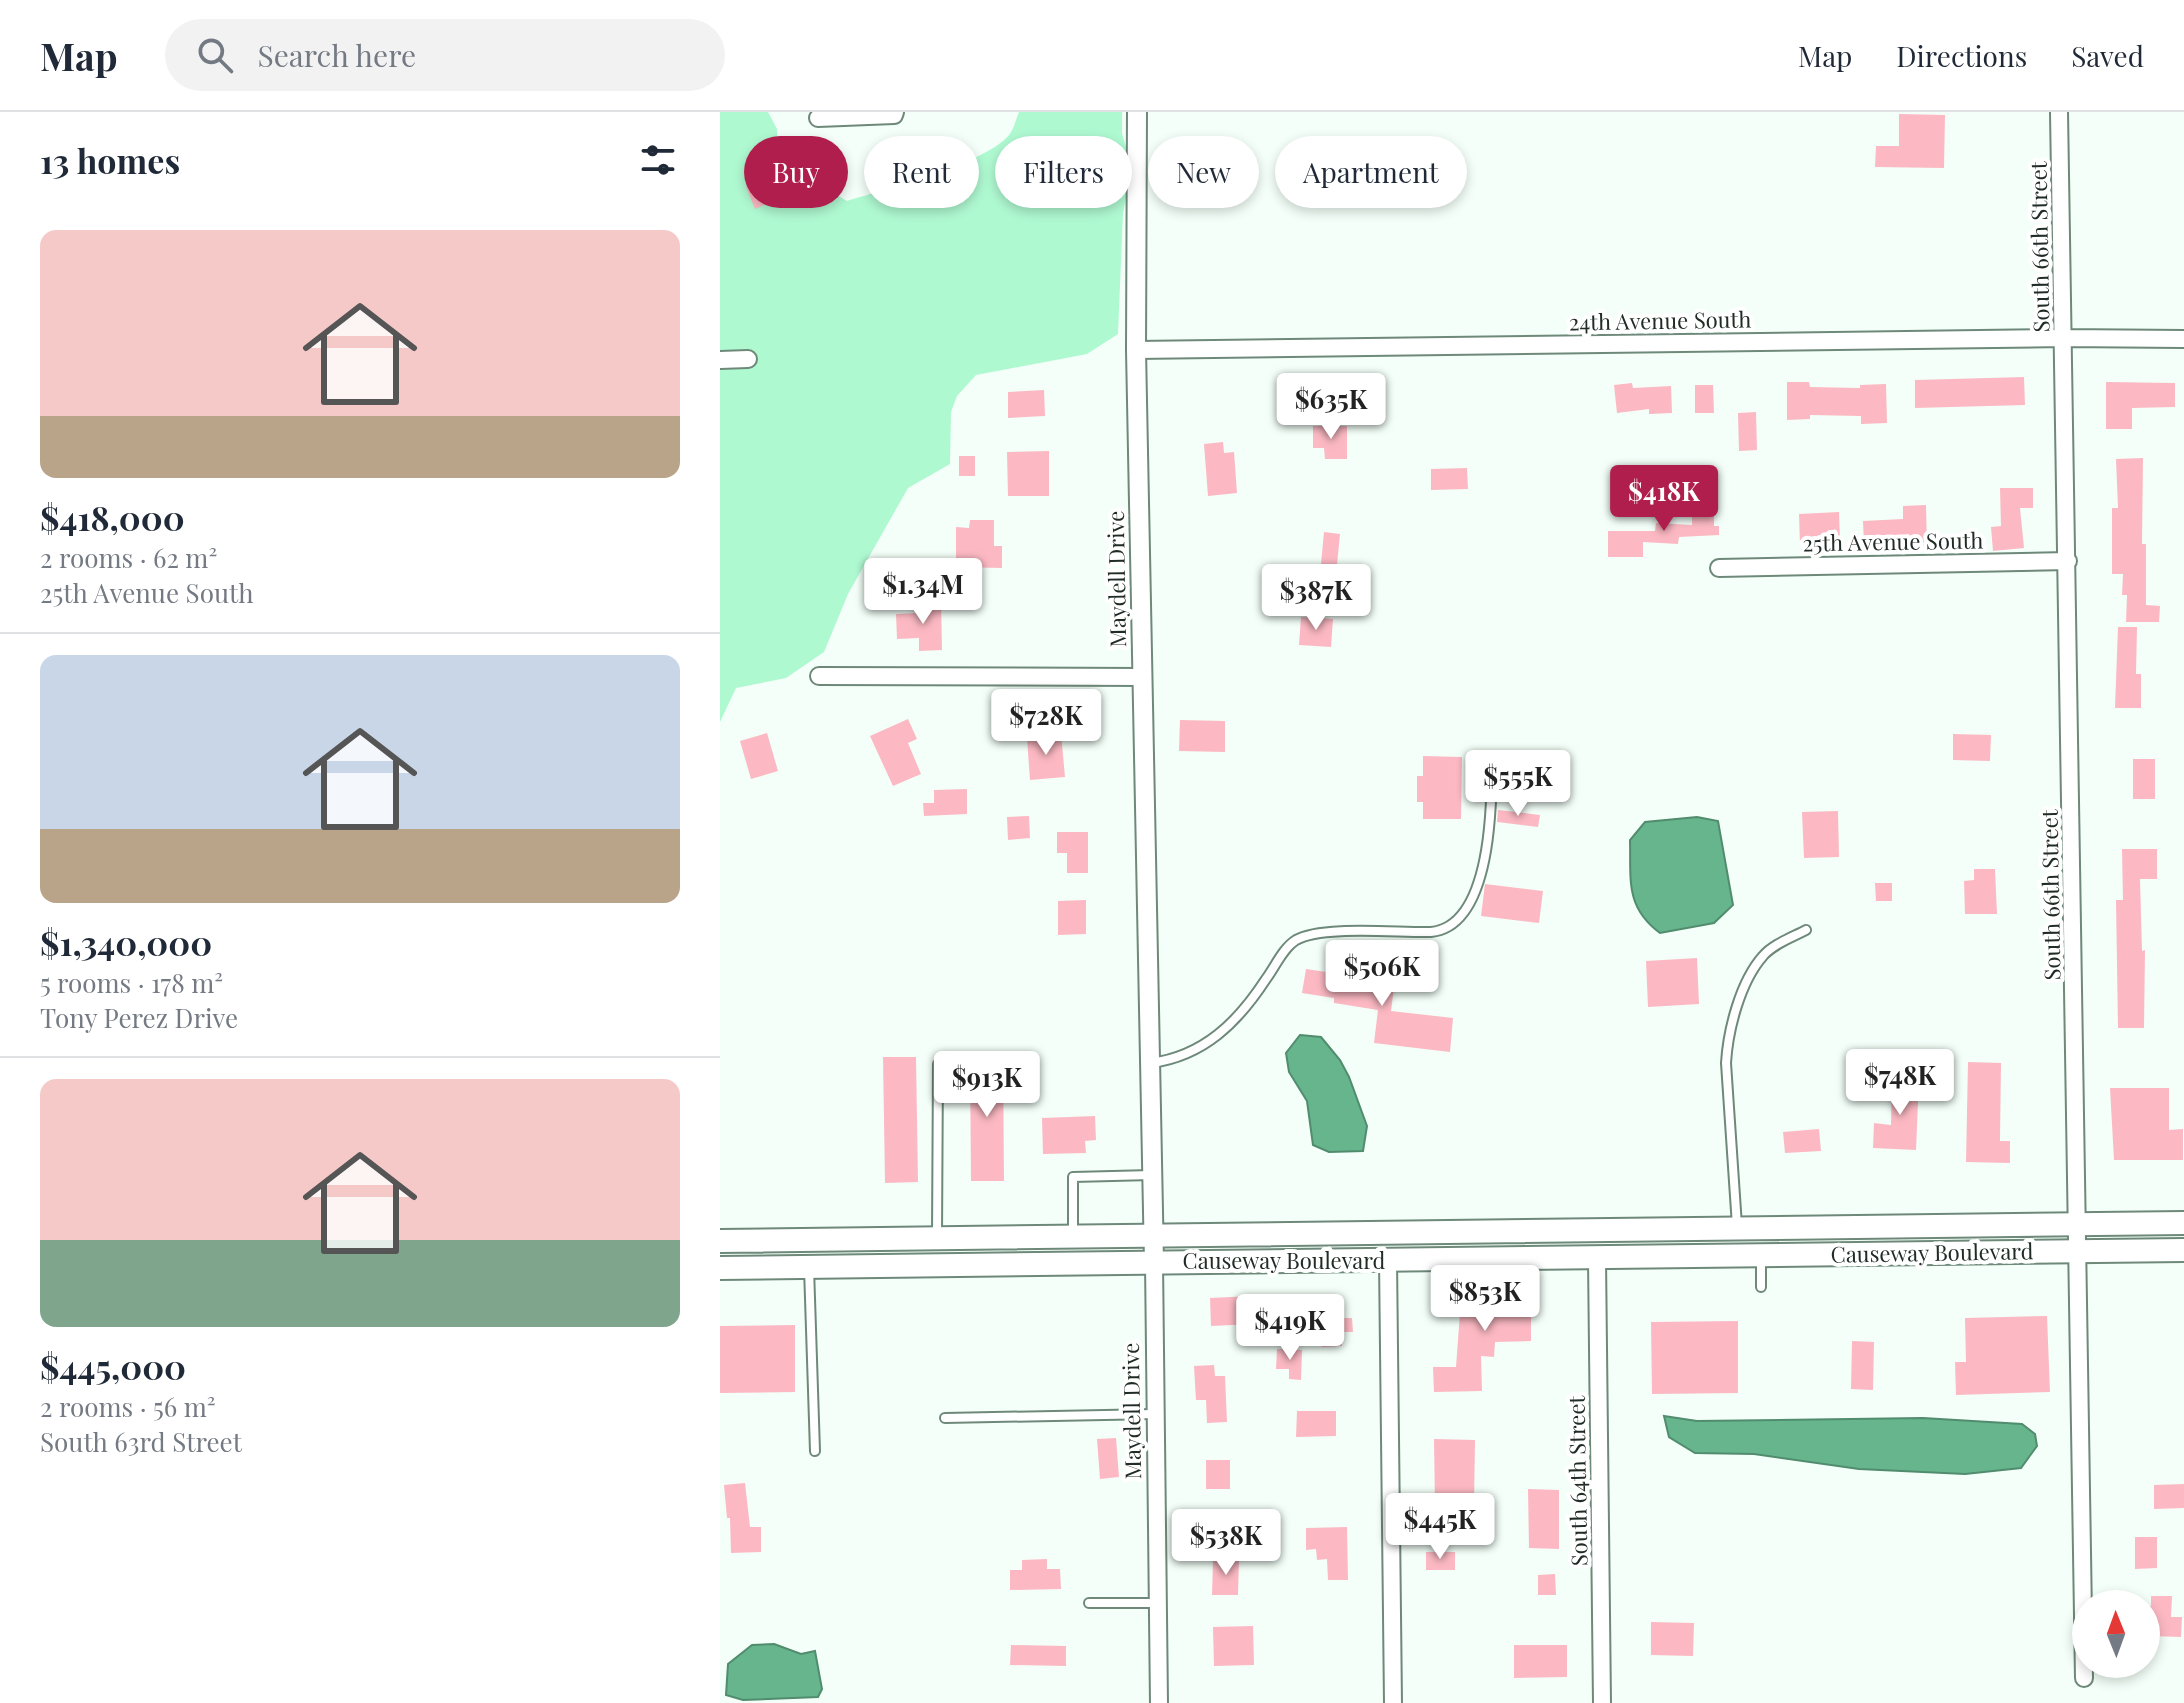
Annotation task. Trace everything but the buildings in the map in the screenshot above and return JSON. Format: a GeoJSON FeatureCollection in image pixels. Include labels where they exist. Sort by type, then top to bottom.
{"type":"FeatureCollection","features":[{"type":"Feature","properties":{"kind":"main road","name":"Causeway Boulevard"},"geometry":{"type":"LineString","coordinates":[[720,1241],[2184,1223]]}},
{"type":"Feature","properties":{"kind":"main road"},"geometry":{"type":"LineString","coordinates":[[1761,1255],[1769,1244],[1847,1239],[1885,1225]]}},
{"type":"Feature","properties":{"kind":"main road","name":"Causeway Boulevard"},"geometry":{"type":"LineString","coordinates":[[720,1268],[2184,1250]]}},
{"type":"Feature","properties":{"kind":"street"},"geometry":{"type":"LineString","coordinates":[[818,118],[894,115],[895,112]]}},
{"type":"Feature","properties":{"kind":"street","name":"Maydell Drive"},"geometry":{"type":"LineString","coordinates":[[1137,112],[1136,350],[1154,1262],[1159,1703]]}},
{"type":"Feature","properties":{"kind":"street","name":"South 66th Street"},"geometry":{"type":"LineString","coordinates":[[2059,112],[2083,1590]]}},
{"type":"Feature","properties":{"kind":"street","name":"24th Avenue South"},"geometry":{"type":"LineString","coordinates":[[1136,350],[2184,339]]}},
{"type":"Feature","properties":{"kind":"street"},"geometry":{"type":"LineString","coordinates":[[720,360],[748,359]]}},
{"type":"Feature","properties":{"kind":"street","name":"25th Avenue South"},"geometry":{"type":"LineString","coordinates":[[1719,568],[2068,561]]}},
{"type":"Feature","properties":{"kind":"street"},"geometry":{"type":"LineString","coordinates":[[819,676],[1143,677]]}},
{"type":"Feature","properties":{"kind":"street","name":"South 64th Street"},"geometry":{"type":"LineString","coordinates":[[1597,1259],[1602,1703]]}},
{"type":"Feature","properties":{"kind":"street"},"geometry":{"type":"LineString","coordinates":[[1388,1260],[1393,1703]]}},
{"type":"Feature","properties":{"kind":"lane"},"geometry":{"type":"LineString","coordinates":[[1150,1063],[1187,1055],[1215,1039],[1257,993],[1295,941],[1315,933],[1431,932],[1449,928],[1464,911],[1481,874],[1489,829],[1492,758]]}},
{"type":"Feature","properties":{"kind":"lane"},"geometry":{"type":"LineString","coordinates":[[1737,1227],[1726,1063],[1728,1037],[1733,1016],[1763,955],[1806,930]]}},
{"type":"Feature","properties":{"kind":"lane"},"geometry":{"type":"LineString","coordinates":[[937,1238],[938,1064]]}},
{"type":"Feature","properties":{"kind":"lane"},"geometry":{"type":"LineString","coordinates":[[1073,1237],[1073,1177],[1152,1175]]}},
{"type":"Feature","properties":{"kind":"lane"},"geometry":{"type":"LineString","coordinates":[[1761,1255],[1761,1287]]}},
{"type":"Feature","properties":{"kind":"lane"},"geometry":{"type":"LineString","coordinates":[[809,1267],[815,1451]]}},
{"type":"Feature","properties":{"kind":"lane"},"geometry":{"type":"LineString","coordinates":[[945,1418],[1156,1414]]}},
{"type":"Feature","properties":{"kind":"lane"},"geometry":{"type":"LineString","coordinates":[[1089,1603],[1158,1603]]}},
{"type":"Feature","properties":{"kind":"shaded area"},"geometry":{"type":"Polygon","coordinates":[[[720,112],[768,112],[777,129],[777,136],[744,136],[744,208],[848,208],[848,201],[864,196],[864,208],[979,208],[979,156],[995,147],[995,208],[1124,208],[1118,334],[1087,354],[976,375],[957,396],[951,412],[950,464],[908,488],[848,594],[824,652],[786,678],[736,688],[720,722],[720,112]]]}},
{"type":"Feature","properties":{"kind":"shaded area"},"geometry":{"type":"Polygon","coordinates":[[[1019,112],[1122,112],[1123,136],[1008,136],[1019,112]]]}},
{"type":"Feature","properties":{"kind":"shaded area"},"geometry":{"type":"Polygon","coordinates":[[[1697,817],[1718,821],[1733,905],[1714,923],[1660,933],[1635,903],[1630,840],[1645,822],[1697,817]]]}},
{"type":"Feature","properties":{"kind":"shaded area"},"geometry":{"type":"Polygon","coordinates":[[[1300,1035],[1321,1037],[1340,1060],[1367,1126],[1363,1151],[1329,1152],[1313,1145],[1307,1101],[1289,1072],[1286,1053],[1300,1035]]]}},
{"type":"Feature","properties":{"kind":"shaded area"},"geometry":{"type":"Polygon","coordinates":[[[1664,1416],[1697,1421],[1923,1418],[2022,1424],[2035,1434],[2037,1446],[2021,1468],[1965,1474],[1859,1469],[1754,1454],[1695,1453],[1669,1437],[1664,1416]]]}},
{"type":"Feature","properties":{"kind":"shaded area"},"geometry":{"type":"Polygon","coordinates":[[[774,1644],[801,1654],[815,1651],[822,1689],[818,1697],[743,1700],[726,1695],[728,1664],[752,1645],[774,1644]]]}}]}
